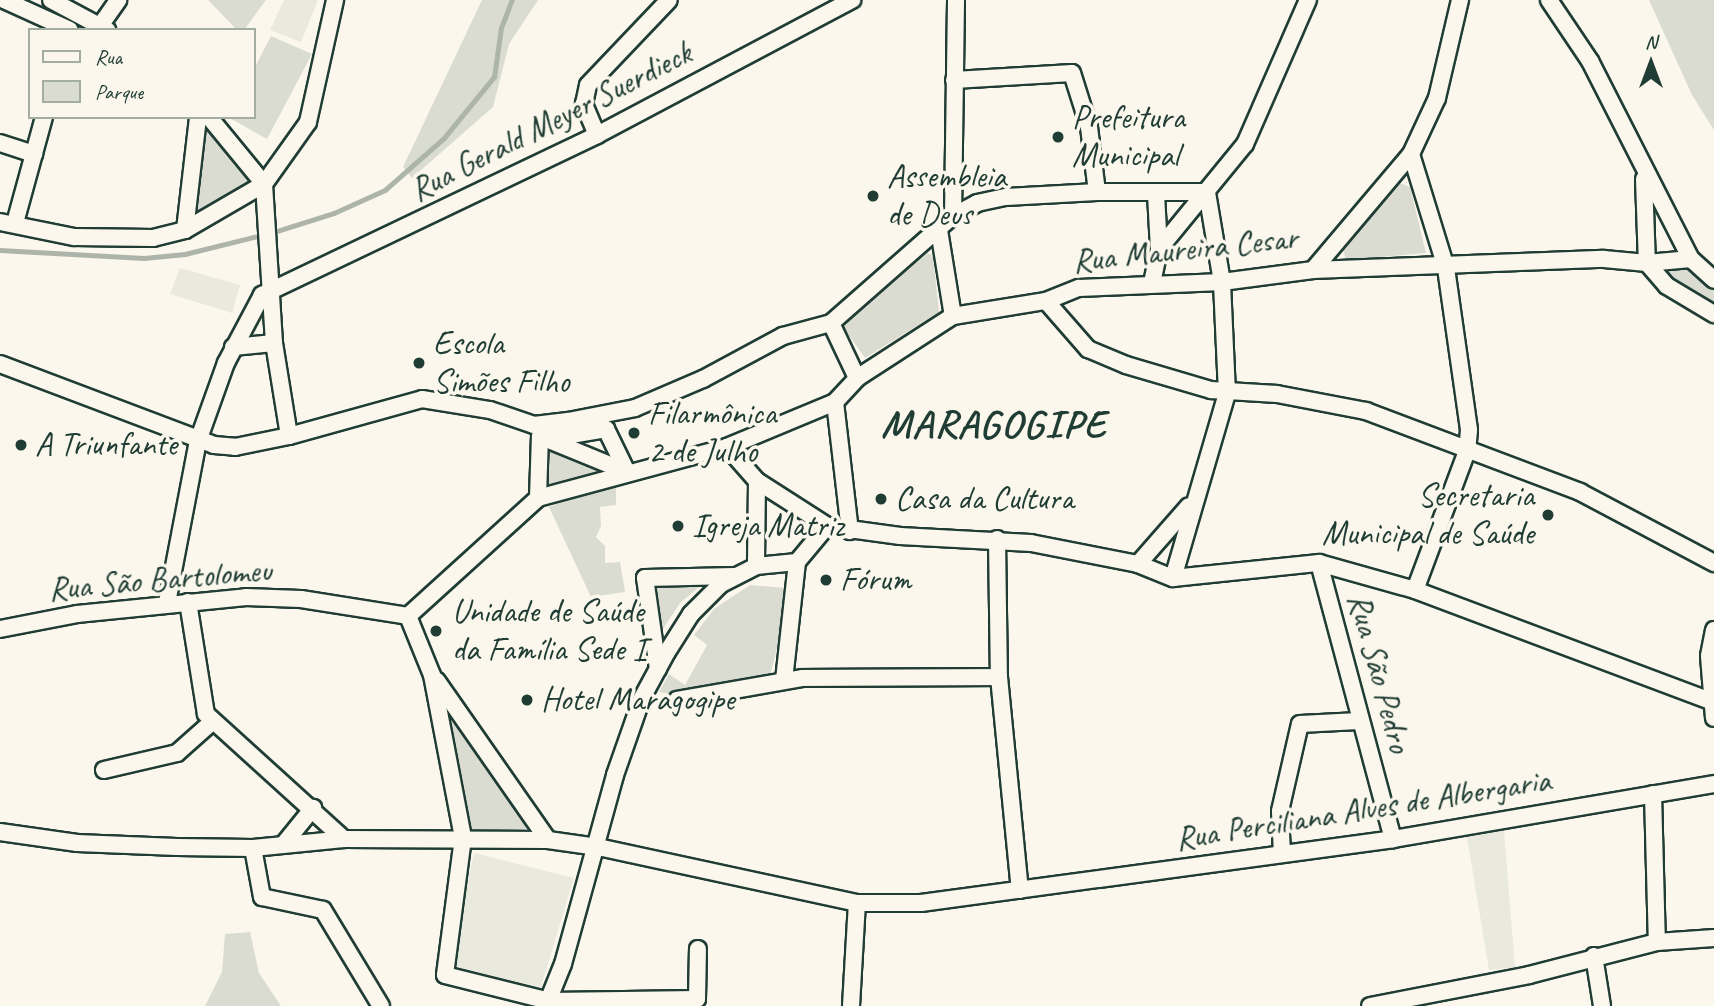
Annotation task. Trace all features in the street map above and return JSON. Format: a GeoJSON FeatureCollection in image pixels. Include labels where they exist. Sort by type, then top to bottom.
{"type":"FeatureCollection","features":[{"type":"Feature","properties":{"kind":"street"},"geometry":{"type":"LineString","coordinates":[[4,0],[66,28]]}},
{"type":"Feature","properties":{"kind":"street"},"geometry":{"type":"LineString","coordinates":[[51,0],[98,28]]}},
{"type":"Feature","properties":{"kind":"street"},"geometry":{"type":"LineString","coordinates":[[101,28],[118,0]]}},
{"type":"Feature","properties":{"kind":"street"},"geometry":{"type":"LineString","coordinates":[[43,119],[34,154],[7,223],[96,239],[153,237],[185,230],[264,184],[307,122],[335,0]]}},
{"type":"Feature","properties":{"kind":"street"},"geometry":{"type":"LineString","coordinates":[[597,135],[584,104],[588,85],[669,0]]}},
{"type":"Feature","properties":{"kind":"street","name":"Rua Gerald Meyer Suerdieck"},"geometry":{"type":"LineString","coordinates":[[273,288],[290,284],[597,135],[852,0]]}},
{"type":"Feature","properties":{"kind":"street"},"geometry":{"type":"LineString","coordinates":[[953,216],[956,0]]}},
{"type":"Feature","properties":{"kind":"street"},"geometry":{"type":"LineString","coordinates":[[1159,249],[1207,192],[1256,124],[1308,0]]}},
{"type":"Feature","properties":{"kind":"street","name":"Rua Maureira Cesar"},"geometry":{"type":"LineString","coordinates":[[953,316],[1046,301],[1079,288],[1222,282],[1313,270],[1411,153],[1437,98],[1460,0]]}},
{"type":"Feature","properties":{"kind":"street"},"geometry":{"type":"LineString","coordinates":[[1549,0],[1590,61],[1644,173],[1691,259],[1714,280]]}},
{"type":"Feature","properties":{"kind":"street"},"geometry":{"type":"LineString","coordinates":[[954,80],[1072,73],[1089,127],[1097,192]]}},
{"type":"Feature","properties":{"kind":"street"},"geometry":{"type":"LineString","coordinates":[[185,230],[198,119]]}},
{"type":"Feature","properties":{"kind":"street"},"geometry":{"type":"LineString","coordinates":[[211,119],[264,184],[273,288],[274,343],[289,436]]}},
{"type":"Feature","properties":{"kind":"street"},"geometry":{"type":"LineString","coordinates":[[0,143],[34,154]]}},
{"type":"Feature","properties":{"kind":"street"},"geometry":{"type":"LineString","coordinates":[[1411,153],[1446,268],[1469,430],[1467,451],[1415,590]]}},
{"type":"Feature","properties":{"kind":"street"},"geometry":{"type":"LineString","coordinates":[[1644,173],[1647,263],[1667,286],[1714,314]]}},
{"type":"Feature","properties":{"kind":"street"},"geometry":{"type":"LineString","coordinates":[[540,434],[635,408],[703,379],[783,336],[831,323],[953,216],[977,203],[1006,197],[1097,192],[1207,192]]}},
{"type":"Feature","properties":{"kind":"street"},"geometry":{"type":"LineString","coordinates":[[1173,578],[1192,501],[1227,393],[1222,282],[1207,192]]}},
{"type":"Feature","properties":{"kind":"street"},"geometry":{"type":"LineString","coordinates":[[1152,283],[1159,249],[1156,194]]}},
{"type":"Feature","properties":{"kind":"street"},"geometry":{"type":"LineString","coordinates":[[698,949],[697,999],[648,1003],[548,1004],[444,975],[463,838],[432,675],[408,616],[538,498],[727,447],[835,402],[857,378],[953,316],[939,230]]}},
{"type":"Feature","properties":{"kind":"street"},"geometry":{"type":"LineString","coordinates":[[1313,270],[1446,268],[1604,259],[1647,263],[1691,259]]}},
{"type":"Feature","properties":{"kind":"street"},"geometry":{"type":"LineString","coordinates":[[167,603],[198,441],[233,347],[255,304],[273,288]]}},
{"type":"Feature","properties":{"kind":"street"},"geometry":{"type":"LineString","coordinates":[[1046,301],[1088,349],[1227,393],[1277,394],[1348,406],[1604,503],[1714,563]]}},
{"type":"Feature","properties":{"kind":"street"},"geometry":{"type":"LineString","coordinates":[[831,323],[857,378]]}},
{"type":"Feature","properties":{"kind":"street"},"geometry":{"type":"LineString","coordinates":[[233,347],[274,343]]}},
{"type":"Feature","properties":{"kind":"street"},"geometry":{"type":"LineString","coordinates":[[0,364],[198,441],[235,447],[289,436],[422,400],[490,410],[627,472]]}},
{"type":"Feature","properties":{"kind":"street"},"geometry":{"type":"LineString","coordinates":[[835,402],[850,531]]}},
{"type":"Feature","properties":{"kind":"street"},"geometry":{"type":"LineString","coordinates":[[540,434],[606,429],[627,472]]}},
{"type":"Feature","properties":{"kind":"street"},"geometry":{"type":"LineString","coordinates":[[538,498],[540,434]]}},
{"type":"Feature","properties":{"kind":"street"},"geometry":{"type":"LineString","coordinates":[[727,447],[757,481],[827,526],[850,531],[997,539],[1138,564],[1173,578],[1319,564],[1415,590],[1710,701]]}},
{"type":"Feature","properties":{"kind":"street"},"geometry":{"type":"LineString","coordinates":[[756,566],[757,481]]}},
{"type":"Feature","properties":{"kind":"street"},"geometry":{"type":"LineString","coordinates":[[1138,564],[1192,501]]}},
{"type":"Feature","properties":{"kind":"street"},"geometry":{"type":"LineString","coordinates":[[784,680],[797,562],[827,526]]}},
{"type":"Feature","properties":{"kind":"street"},"geometry":{"type":"LineString","coordinates":[[997,539],[999,677],[1020,890]]}},
{"type":"Feature","properties":{"kind":"street"},"geometry":{"type":"LineString","coordinates":[[548,1004],[597,847],[615,775],[658,668],[678,633],[702,600],[756,566],[797,562]]}},
{"type":"Feature","properties":{"kind":"street","name":"Rua São Pedro"},"geometry":{"type":"LineString","coordinates":[[1319,564],[1359,721],[1393,839]]}},
{"type":"Feature","properties":{"kind":"street"},"geometry":{"type":"LineString","coordinates":[[658,668],[645,578],[738,576]]}},
{"type":"Feature","properties":{"kind":"street","name":"Rua São Bartolomeu"},"geometry":{"type":"LineString","coordinates":[[0,629],[167,603],[246,597],[301,599],[408,616]]}},
{"type":"Feature","properties":{"kind":"street"},"geometry":{"type":"LineString","coordinates":[[188,602],[206,713],[212,722],[313,808],[344,839]]}},
{"type":"Feature","properties":{"kind":"street"},"geometry":{"type":"LineString","coordinates":[[1714,629],[1710,701],[1714,718]]}},
{"type":"Feature","properties":{"kind":"street"},"geometry":{"type":"LineString","coordinates":[[432,675],[548,840]]}},
{"type":"Feature","properties":{"kind":"street"},"geometry":{"type":"LineString","coordinates":[[677,700],[784,680],[999,677]]}},
{"type":"Feature","properties":{"kind":"street"},"geometry":{"type":"LineString","coordinates":[[1282,854],[1280,811],[1300,724],[1359,721]]}},
{"type":"Feature","properties":{"kind":"street"},"geometry":{"type":"LineString","coordinates":[[104,770],[177,752],[212,722]]}},
{"type":"Feature","properties":{"kind":"street","name":"Rua Perciliana Alves de Albergaria"},"geometry":{"type":"LineString","coordinates":[[0,832],[77,843],[253,848],[344,839],[548,840],[597,847],[857,903],[948,900],[1393,839],[1714,783]]}},
{"type":"Feature","properties":{"kind":"street"},"geometry":{"type":"LineString","coordinates":[[1653,794],[1657,942]]}},
{"type":"Feature","properties":{"kind":"street"},"geometry":{"type":"LineString","coordinates":[[283,845],[313,808]]}},
{"type":"Feature","properties":{"kind":"street"},"geometry":{"type":"LineString","coordinates":[[253,848],[256,886],[264,899],[323,910],[381,1006]]}},
{"type":"Feature","properties":{"kind":"street"},"geometry":{"type":"LineString","coordinates":[[851,1006],[857,903]]}},
{"type":"Feature","properties":{"kind":"street"},"geometry":{"type":"LineString","coordinates":[[1370,1006],[1529,975],[1657,942],[1714,938]]}},
{"type":"Feature","properties":{"kind":"street"},"geometry":{"type":"LineString","coordinates":[[1594,957],[1602,1006]]}},
{"type":"Feature","properties":{"kind":"shaded area"},"geometry":{"type":"Polygon","coordinates":[[[284,0],[318,0],[301,42],[270,30],[284,0]]]}},
{"type":"Feature","properties":{"kind":"shaded area"},"geometry":{"type":"Polygon","coordinates":[[[180,268],[240,285],[232,313],[170,294],[180,268]]]}},
{"type":"Feature","properties":{"kind":"shaded area"},"geometry":{"type":"Polygon","coordinates":[[[1504,831],[1515,967],[1489,970],[1467,837],[1504,831]]]}},
{"type":"Feature","properties":{"kind":"shaded area"},"geometry":{"type":"Polygon","coordinates":[[[474,853],[574,878],[540,990],[450,966],[474,853]]]}},
{"type":"Feature","properties":{"kind":"green space"},"geometry":{"type":"Polygon","coordinates":[[[208,0],[266,0],[245,28],[235,28],[208,0]]]}},
{"type":"Feature","properties":{"kind":"green space"},"geometry":{"type":"Polygon","coordinates":[[[482,0],[538,0],[509,44],[493,107],[412,178],[403,167],[482,0]]]}},
{"type":"Feature","properties":{"kind":"green space"},"geometry":{"type":"Polygon","coordinates":[[[1649,0],[1714,0],[1714,130],[1692,95],[1649,0]]]}},
{"type":"Feature","properties":{"kind":"green space"},"geometry":{"type":"Polygon","coordinates":[[[271,36],[312,54],[267,139],[232,119],[256,119],[256,65],[271,36]]]}},
{"type":"Feature","properties":{"kind":"green space"},"geometry":{"type":"Polygon","coordinates":[[[205,126],[252,179],[194,217],[205,126]]]}},
{"type":"Feature","properties":{"kind":"green space"},"geometry":{"type":"Polygon","coordinates":[[[1400,183],[1410,187],[1426,253],[1346,260],[1343,250],[1400,183]]]}},
{"type":"Feature","properties":{"kind":"green space"},"geometry":{"type":"Polygon","coordinates":[[[928,253],[933,256],[939,312],[865,358],[841,324],[928,253]]]}},
{"type":"Feature","properties":{"kind":"green space"},"geometry":{"type":"Polygon","coordinates":[[[1671,269],[1692,269],[1714,290],[1714,304],[1665,278],[1671,269]]]}},
{"type":"Feature","properties":{"kind":"green space"},"geometry":{"type":"Polygon","coordinates":[[[547,448],[600,469],[600,471],[545,486],[547,448]]]}},
{"type":"Feature","properties":{"kind":"green space"},"geometry":{"type":"Polygon","coordinates":[[[616,482],[616,505],[600,507],[601,526],[596,537],[605,546],[605,563],[620,562],[625,592],[591,597],[549,507],[616,482]]]}},
{"type":"Feature","properties":{"kind":"green space"},"geometry":{"type":"Polygon","coordinates":[[[650,582],[705,582],[680,603],[659,635],[650,582]]]}},
{"type":"Feature","properties":{"kind":"green space"},"geometry":{"type":"Polygon","coordinates":[[[750,585],[786,588],[790,596],[770,676],[677,695],[659,692],[669,674],[685,685],[707,645],[694,635],[714,609],[750,585]]]}},
{"type":"Feature","properties":{"kind":"green space"},"geometry":{"type":"Polygon","coordinates":[[[454,722],[527,826],[524,831],[470,829],[450,725],[454,722]]]}},
{"type":"Feature","properties":{"kind":"green space"},"geometry":{"type":"Polygon","coordinates":[[[250,932],[259,973],[281,1006],[205,1006],[222,972],[225,934],[250,932]]]}},
{"type":"Feature","properties":{"kind":"waterway"},"geometry":{"type":"LineString","coordinates":[[271,233],[334,213],[385,190],[444,138],[494,77],[501,28],[512,0]]}},
{"type":"Feature","properties":{"kind":"waterway"},"geometry":{"type":"LineString","coordinates":[[0,250],[144,258],[185,254],[262,235]]}},
{"type":"Feature","properties":{"kind":"place","name":"Prefeitura Municipal"},"geometry":{"type":"Point","coordinates":[1058,137]}},
{"type":"Feature","properties":{"kind":"place","name":"Assembleia de Deus"},"geometry":{"type":"Point","coordinates":[873,196]}},
{"type":"Feature","properties":{"kind":"place","name":"Escola Simões Filho"},"geometry":{"type":"Point","coordinates":[419,363]}},
{"type":"Feature","properties":{"kind":"place","name":"Filarmônica 2 de Julho"},"geometry":{"type":"Point","coordinates":[634,433]}},
{"type":"Feature","properties":{"kind":"place","name":"A Triunfante"},"geometry":{"type":"Point","coordinates":[21,445]}},
{"type":"Feature","properties":{"kind":"place","name":"Casa da Cultura"},"geometry":{"type":"Point","coordinates":[881,499]}},
{"type":"Feature","properties":{"kind":"place","name":"Secretaria Municipal de Saúde"},"geometry":{"type":"Point","coordinates":[1548,515]}},
{"type":"Feature","properties":{"kind":"place","name":"Igreja Matriz"},"geometry":{"type":"Point","coordinates":[678,526]}},
{"type":"Feature","properties":{"kind":"place","name":"Fórum"},"geometry":{"type":"Point","coordinates":[826,580]}},
{"type":"Feature","properties":{"kind":"place","name":"Unidade de Saúde da Família Sede I"},"geometry":{"type":"Point","coordinates":[436,631]}},
{"type":"Feature","properties":{"kind":"place","name":"Hotel Maragogipe"},"geometry":{"type":"Point","coordinates":[527,700]}},
{"type":"Feature","properties":{"kind":"district","name":"MARAGOGIPE"},"geometry":{"type":"Point","coordinates":[994,424]}}]}
